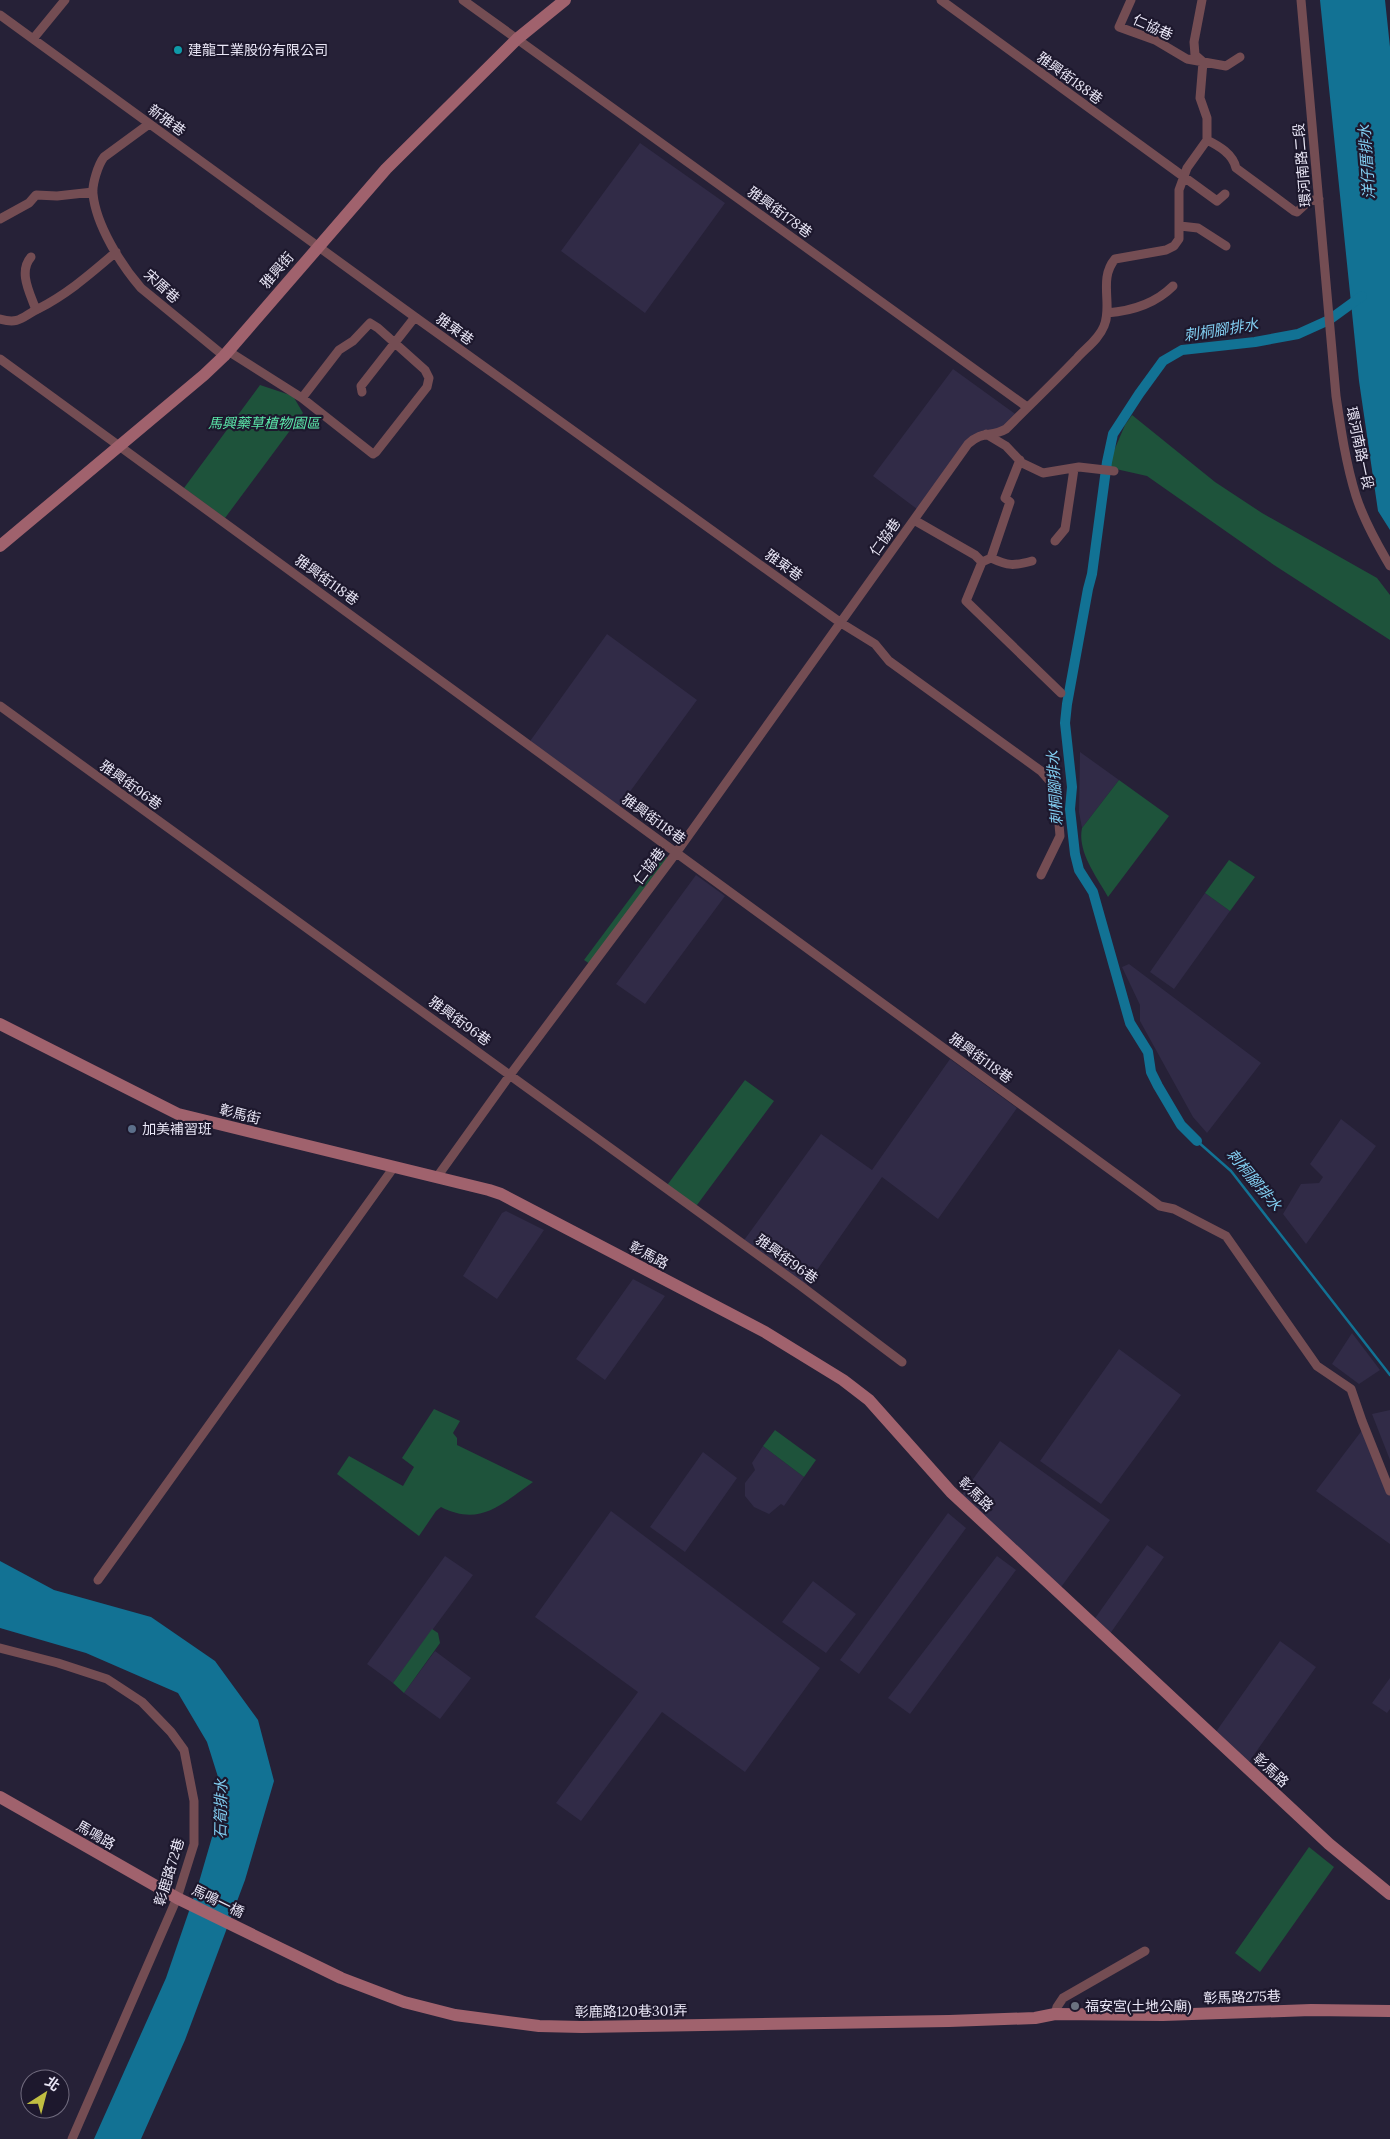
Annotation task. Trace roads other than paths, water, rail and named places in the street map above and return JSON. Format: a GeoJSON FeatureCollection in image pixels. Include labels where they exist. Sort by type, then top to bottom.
{"type":"FeatureCollection","features":[{"type":"Feature","properties":{"kind":"street"},"geometry":{"type":"LineString","coordinates":[[33,39],[65,0]]}},
{"type":"Feature","properties":{"kind":"street","name":"雅興街178巷"},"geometry":{"type":"LineString","coordinates":[[463,0],[1027,408]]}},
{"type":"Feature","properties":{"kind":"street","name":"雅興街"},"geometry":{"type":"LineString","coordinates":[[0,546],[204,375],[226,353],[386,168],[517,39],[565,0]]}},
{"type":"Feature","properties":{"kind":"street","name":"雅興街188巷"},"geometry":{"type":"LineString","coordinates":[[941,0],[1217,201],[1225,194]]}},
{"type":"Feature","properties":{"kind":"street","name":"仁協巷"},"geometry":{"type":"LineString","coordinates":[[1131,0],[1118,26],[1155,40],[1188,60],[1226,66],[1240,57]]}},
{"type":"Feature","properties":{"kind":"street","name":"仁協巷"},"geometry":{"type":"LineString","coordinates":[[1202,0],[1194,42],[1195,55],[1203,62]]}},
{"type":"Feature","properties":{"kind":"street","name":"環河南路二段"},"geometry":{"type":"LineString","coordinates":[[1301,0],[1330,328]]}},
{"type":"Feature","properties":{"kind":"street","name":"新雅巷"},"geometry":{"type":"LineString","coordinates":[[0,15],[318,246]]}},
{"type":"Feature","properties":{"kind":"street","name":"仁協巷"},"geometry":{"type":"LineString","coordinates":[[437,1177],[510,1075],[676,853],[968,444],[977,436],[998,433],[1006,429],[1092,343],[1104,326],[1107,314],[1106,279],[1110,265],[1115,259],[1166,250],[1174,246],[1179,239],[1179,190],[1187,168],[1207,140],[1207,118],[1200,98],[1203,62]]}},
{"type":"Feature","properties":{"kind":"street","name":"宋厝巷"},"geometry":{"type":"LineString","coordinates":[[149,124],[100,162],[93,192],[99,218],[116,252],[130,275],[141,288],[226,353]]}},
{"type":"Feature","properties":{"kind":"street"},"geometry":{"type":"LineString","coordinates":[[1207,140],[1219,146],[1234,161],[1236,168],[1294,211],[1298,212],[1309,201],[1319,199]]}},
{"type":"Feature","properties":{"kind":"street"},"geometry":{"type":"LineString","coordinates":[[0,219],[29,203],[36,194],[57,196],[93,192]]}},
{"type":"Feature","properties":{"kind":"street"},"geometry":{"type":"LineString","coordinates":[[1180,226],[1198,228],[1226,246]]}},
{"type":"Feature","properties":{"kind":"street","name":"雅東巷"},"geometry":{"type":"LineString","coordinates":[[318,246],[841,623],[875,644],[889,661],[1041,771],[1056,788],[1060,836],[1042,875]]}},
{"type":"Feature","properties":{"kind":"street"},"geometry":{"type":"LineString","coordinates":[[0,319],[7,321],[27,318],[36,310],[55,302],[116,252]]}},
{"type":"Feature","properties":{"kind":"street"},"geometry":{"type":"LineString","coordinates":[[31,257],[26,262],[24,272],[36,310]]}},
{"type":"Feature","properties":{"kind":"street"},"geometry":{"type":"LineString","coordinates":[[1107,314],[1147,305],[1163,296],[1173,286]]}},
{"type":"Feature","properties":{"kind":"street","name":"雅東巷"},"geometry":{"type":"LineString","coordinates":[[362,392],[361,386],[415,317]]}},
{"type":"Feature","properties":{"kind":"street"},"geometry":{"type":"LineString","coordinates":[[226,353],[302,398],[373,454],[429,382],[428,374],[370,323],[353,341],[340,350],[302,398]]}},
{"type":"Feature","properties":{"kind":"street","name":"環河南路一段"},"geometry":{"type":"LineString","coordinates":[[1330,328],[1336,396],[1346,458],[1356,496],[1368,525],[1390,566]]}},
{"type":"Feature","properties":{"kind":"street","name":"雅興街118巷"},"geometry":{"type":"LineString","coordinates":[[0,360],[1160,1206],[1174,1209],[1226,1236],[1317,1366],[1352,1389],[1362,1421],[1390,1491]]}},
{"type":"Feature","properties":{"kind":"street"},"geometry":{"type":"LineString","coordinates":[[986,434],[1006,446],[1020,460],[1043,473],[1079,467],[1114,471]]}},
{"type":"Feature","properties":{"kind":"street"},"geometry":{"type":"LineString","coordinates":[[1020,460],[1005,498],[1010,502],[987,560],[966,601],[1061,693]]}},
{"type":"Feature","properties":{"kind":"street"},"geometry":{"type":"LineString","coordinates":[[1055,541],[1065,529],[1074,469]]}},
{"type":"Feature","properties":{"kind":"street","name":"仁協巷"},"geometry":{"type":"LineString","coordinates":[[914,520],[987,560],[1015,565],[1032,561]]}},
{"type":"Feature","properties":{"kind":"street","name":"雅興街96巷"},"geometry":{"type":"LineString","coordinates":[[0,706],[801,1286],[902,1362]]}},
{"type":"Feature","properties":{"kind":"street","name":"彰馬街"},"geometry":{"type":"LineString","coordinates":[[0,1024],[178,1114],[489,1190]]}},
{"type":"Feature","properties":{"kind":"street"},"geometry":{"type":"LineString","coordinates":[[98,1580],[394,1167]]}},
{"type":"Feature","properties":{"kind":"street","name":"彰馬路"},"geometry":{"type":"LineString","coordinates":[[489,1190],[765,1332],[843,1380],[869,1400],[958,1498],[1322,1838],[1390,1894]]}},
{"type":"Feature","properties":{"kind":"street","name":"彰鹿路72巷"},"geometry":{"type":"LineString","coordinates":[[0,1648],[58,1662],[107,1679],[142,1702],[171,1732],[184,1750],[194,1801],[194,1844],[177,1898],[72,2139]]}},
{"type":"Feature","properties":{"kind":"street","name":"馬鳴路"},"geometry":{"type":"LineString","coordinates":[[0,1797],[177,1898]]}},
{"type":"Feature","properties":{"kind":"street","name":"馬鳴一橋"},"geometry":{"type":"LineString","coordinates":[[177,1898],[246,1932]]}},
{"type":"Feature","properties":{"kind":"street","name":"彰鹿路120巷301弄"},"geometry":{"type":"LineString","coordinates":[[246,1932],[341,1978],[404,2002],[455,2015],[490,2021],[539,2026],[582,2027],[1035,2018]]}},
{"type":"Feature","properties":{"kind":"street"},"geometry":{"type":"LineString","coordinates":[[1055,2014],[1063,1998],[1145,1952]]}},
{"type":"Feature","properties":{"kind":"street","name":"彰馬路275巷"},"geometry":{"type":"LineString","coordinates":[[1035,2018],[1055,2014],[1163,2015],[1311,2010],[1390,2011]]}},
{"type":"Feature","properties":{"kind":"water","name":"洋仔厝排水"},"geometry":{"type":"Polygon","coordinates":[[[1320,0],[1385,0],[1390,47],[1390,530],[1378,511],[1359,381],[1320,0]]]}},
{"type":"Feature","properties":{"kind":"water","name":"石筍排水"},"geometry":{"type":"Polygon","coordinates":[[[0,1561],[54,1590],[151,1617],[215,1661],[258,1720],[274,1781],[245,1880],[185,2040],[141,2139],[94,2139],[166,1978],[199,1882],[224,1796],[207,1742],[178,1693],[86,1653],[0,1628],[0,1561]]]}},
{"type":"Feature","properties":{"kind":"waterway","name":"刺桐腳排水"},"geometry":{"type":"LineString","coordinates":[[1197,1141],[1181,1125],[1158,1086],[1151,1072],[1148,1052],[1130,1023],[1093,892],[1079,870],[1075,854],[1070,809],[1072,787],[1065,723],[1092,574],[1107,462],[1113,434],[1163,361],[1182,350],[1255,342],[1298,334],[1329,320],[1362,296]]}},
{"type":"Feature","properties":{"kind":"waterway","name":"刺桐腳排水"},"geometry":{"type":"LineString","coordinates":[[1197,1141],[1231,1171],[1390,1375]]}},
{"type":"Feature","properties":{"kind":"place","name":"建龍工業股份有限公司"},"geometry":{"type":"Point","coordinates":[178,50]}},
{"type":"Feature","properties":{"kind":"place","name":"加美補習班"},"geometry":{"type":"Point","coordinates":[132,1129]}},
{"type":"Feature","properties":{"kind":"place","name":"福安宮(土地公廟)"},"geometry":{"type":"Point","coordinates":[1075,2006]}},
{"type":"Feature","properties":{"kind":"park label","name":"馬興藥草植物園區"},"geometry":{"type":"Point","coordinates":[264,423]}}]}
